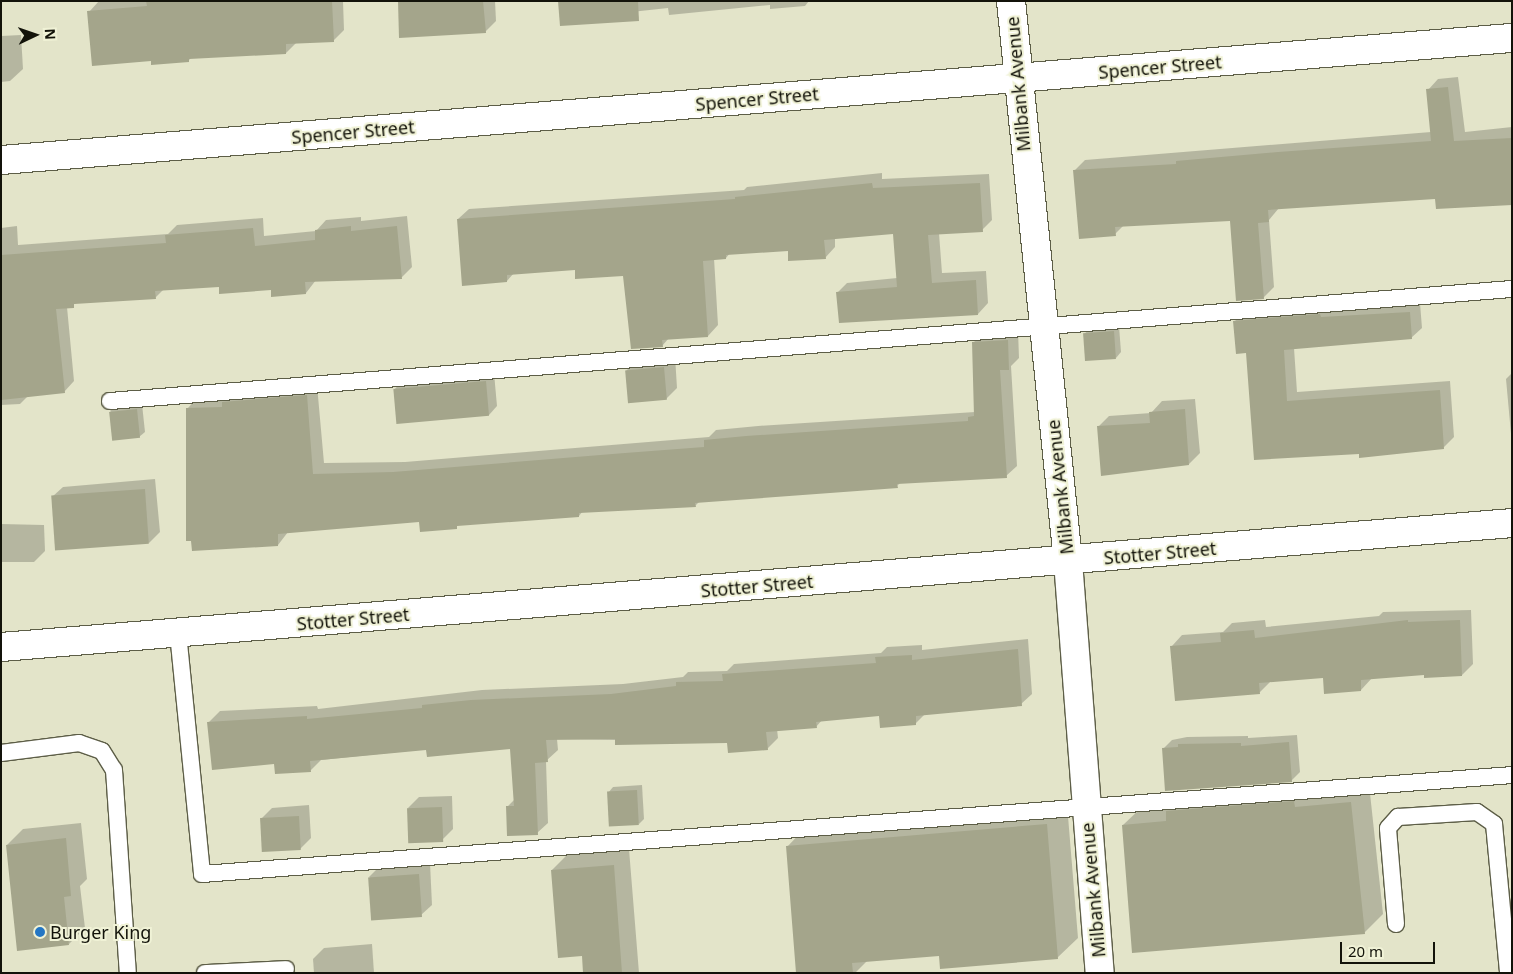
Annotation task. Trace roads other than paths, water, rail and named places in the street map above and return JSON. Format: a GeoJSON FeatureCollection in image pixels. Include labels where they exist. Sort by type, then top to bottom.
{"type":"FeatureCollection","features":[{"type":"Feature","properties":{"kind":"street","name":"Milbank Avenue"},"geometry":{"type":"LineString","coordinates":[[1011,1],[1017,78],[1068,561],[1100,973]]}},
{"type":"Feature","properties":{"kind":"street","name":"Spencer Street"},"geometry":{"type":"LineString","coordinates":[[1,160],[1512,38]]}},
{"type":"Feature","properties":{"kind":"street","name":"Stotter Street"},"geometry":{"type":"LineString","coordinates":[[1,647],[1068,561],[1512,523]]}},
{"type":"Feature","properties":{"kind":"lane"},"geometry":{"type":"LineString","coordinates":[[110,401],[1512,289]]}},
{"type":"Feature","properties":{"kind":"lane"},"geometry":{"type":"LineString","coordinates":[[178,633],[202,874],[1512,775]]}},
{"type":"Feature","properties":{"kind":"lane"},"geometry":{"type":"LineString","coordinates":[[1,753],[79,743],[102,751],[114,770],[128,973]]}},
{"type":"Feature","properties":{"kind":"lane"},"geometry":{"type":"LineString","coordinates":[[1396,924],[1388,828],[1398,818],[1477,812],[1494,824],[1508,973]]}},
{"type":"Feature","properties":{"kind":"lane"},"geometry":{"type":"LineString","coordinates":[[206,973],[286,969]]}},
{"type":"Feature","properties":{"kind":"place","name":"Burger King"},"geometry":{"type":"Point","coordinates":[40,932]}}]}
